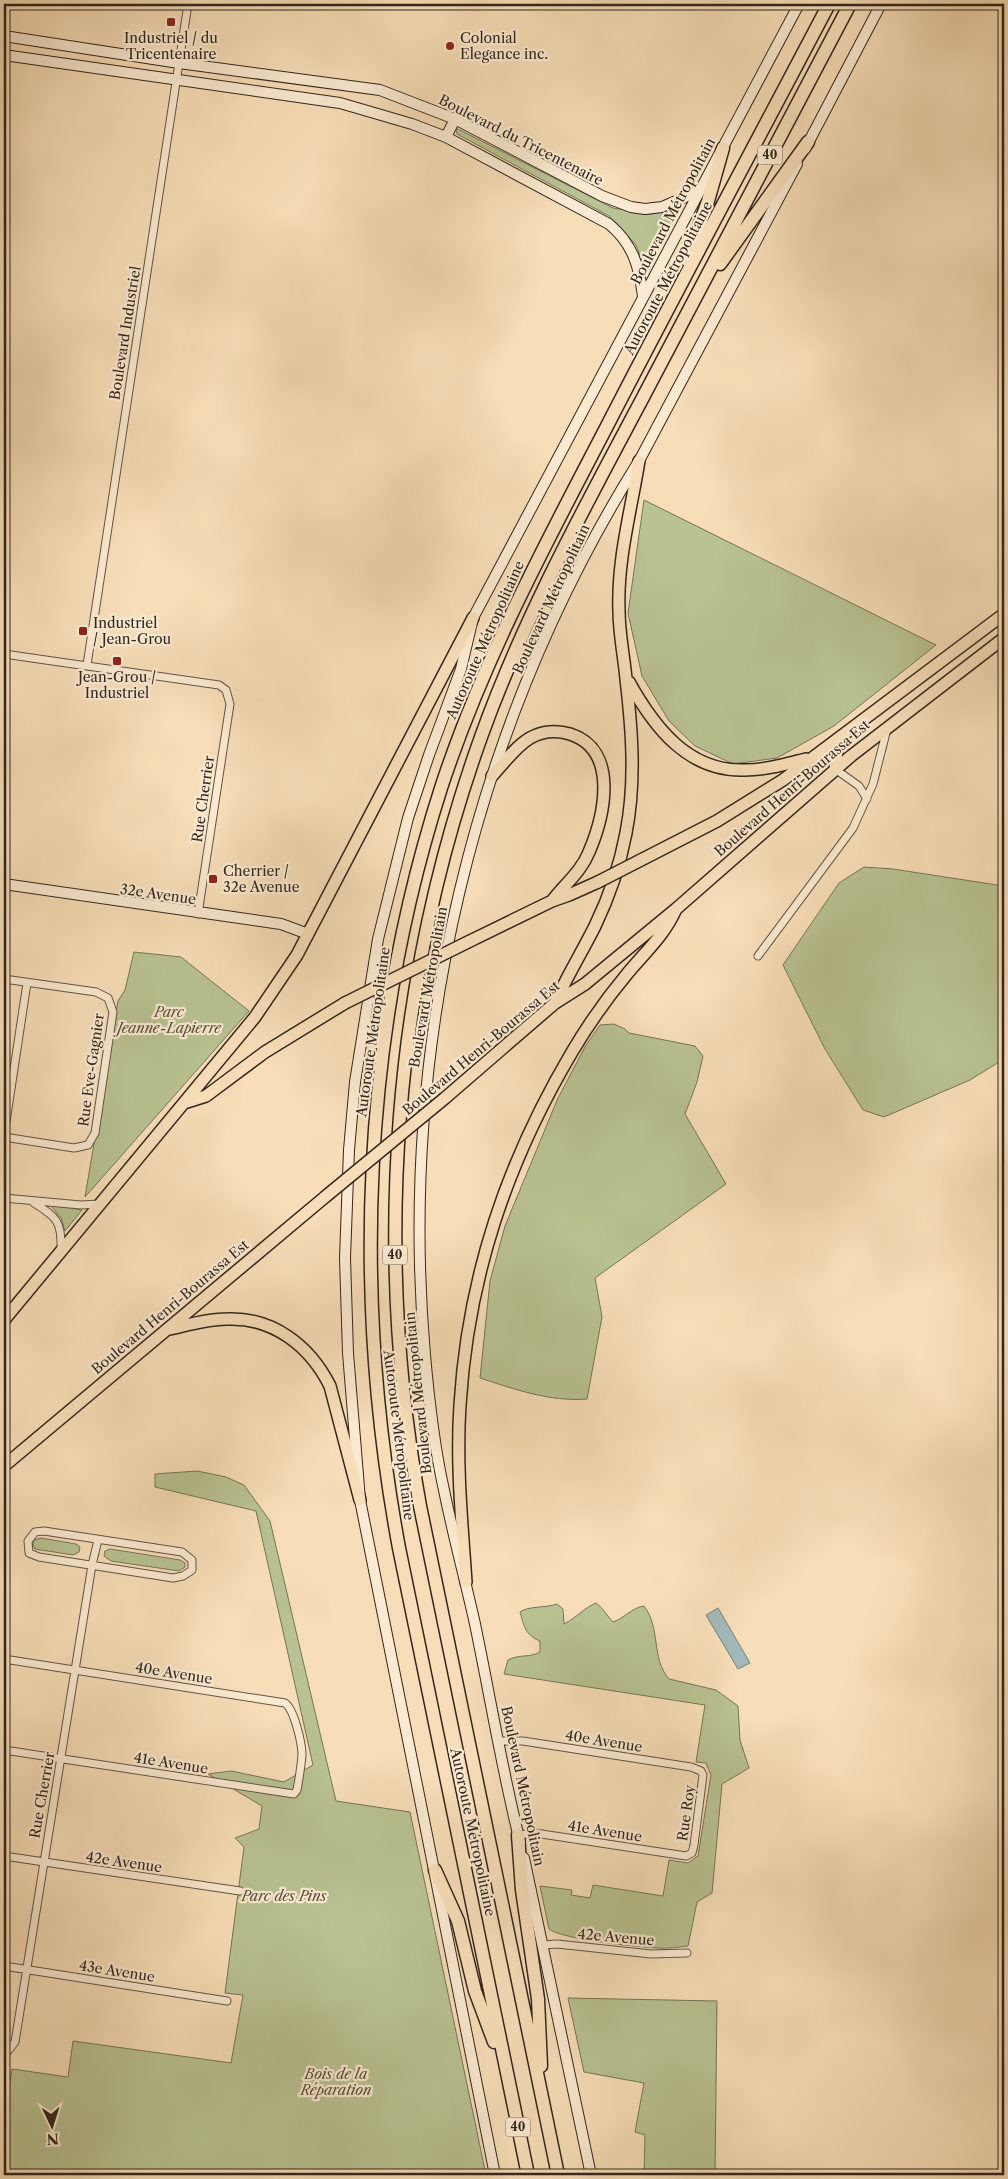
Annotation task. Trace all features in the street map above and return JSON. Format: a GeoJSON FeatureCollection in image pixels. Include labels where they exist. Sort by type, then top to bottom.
{"type":"FeatureCollection","features":[{"type":"Feature","properties":{"kind":"highway","name":"Autoroute Métropolitaine"},"geometry":{"type":"LineString","coordinates":[[528,2175],[399,1548],[382,1449],[373,1358],[370,1289],[370,1184],[376,1101],[392,990],[412,894],[442,787],[467,715],[524,584],[829,4]]}},
{"type":"Feature","properties":{"kind":"highway","name":"Autoroute Métropolitaine"},"geometry":{"type":"LineString","coordinates":[[558,2175],[420,1506],[406,1415],[399,1339],[395,1256],[397,1163],[401,1098],[416,984],[436,889],[480,739],[509,664],[544,588],[850,4]]}},
{"type":"Feature","properties":{"kind":"highway"},"geometry":{"type":"LineString","coordinates":[[690,307],[808,142]]}},
{"type":"Feature","properties":{"kind":"highway"},"geometry":{"type":"LineString","coordinates":[[672,302],[708,201],[723,148]]}},
{"type":"Feature","properties":{"kind":"highway"},"geometry":{"type":"LineString","coordinates":[[518,1835],[522,1890],[538,1999],[543,2103]]}},
{"type":"Feature","properties":{"kind":"highway"},"geometry":{"type":"LineString","coordinates":[[435,1870],[458,1921],[475,1991],[508,2078]]}},
{"type":"Feature","properties":{"kind":"main road","name":"Boulevard Métropolitain"},"geometry":{"type":"LineString","coordinates":[[496,2175],[443,1920],[435,1870],[360,1500],[350,1374],[345,1258],[349,1150],[358,1058],[371,974],[396,859],[426,761],[461,669],[473,618],[698,191],[723,148],[799,4]]}},
{"type":"Feature","properties":{"kind":"main road","name":"Boulevard Métropolitain"},"geometry":{"type":"LineString","coordinates":[[591,2175],[466,1582],[444,1492],[427,1378],[420,1254],[421,1164],[428,1072],[440,980],[465,868],[492,776],[518,705],[558,610],[615,500],[639,462],[881,4]]}},
{"type":"Feature","properties":{"kind":"main road","name":"Boulevard du Tricentenaire"},"geometry":{"type":"LineString","coordinates":[[4,36],[180,63],[380,90],[455,119],[602,196],[631,207],[650,209],[662,207],[698,191]]}},
{"type":"Feature","properties":{"kind":"main road"},"geometry":{"type":"LineString","coordinates":[[4,55],[340,103],[412,124],[446,137],[609,224],[620,234],[633,252],[640,275],[643,296]]}},
{"type":"Feature","properties":{"kind":"main road"},"geometry":{"type":"LineString","coordinates":[[446,137],[455,119]]}},
{"type":"Feature","properties":{"kind":"main road"},"geometry":{"type":"LineString","coordinates":[[555,1003],[568,973],[600,915],[623,845],[630,806],[632,760],[619,613],[619,585],[624,544],[639,462]]}},
{"type":"Feature","properties":{"kind":"main road","name":"Boulevard Henri-Bourassa Est"},"geometry":{"type":"LineString","coordinates":[[184,1103],[206,1096],[277,1043],[344,1003],[552,901],[569,896],[598,882],[749,802],[838,739],[1004,614]]}},
{"type":"Feature","properties":{"kind":"main road"},"geometry":{"type":"LineString","coordinates":[[4,1320],[184,1103],[267,1000],[289,968],[473,618]]}},
{"type":"Feature","properties":{"kind":"main road","name":"Boulevard Henri-Bourassa Est"},"geometry":{"type":"LineString","coordinates":[[4,1466],[445,1098],[555,1003],[585,984],[676,908],[835,769],[888,726],[1004,638]]}},
{"type":"Feature","properties":{"kind":"main road"},"geometry":{"type":"LineString","coordinates":[[626,677],[647,715],[659,730],[675,745],[698,760],[717,767],[746,770],[766,769],[810,758]]}},
{"type":"Feature","properties":{"kind":"main road"},"geometry":{"type":"LineString","coordinates":[[492,776],[519,746],[531,737],[544,732],[560,732],[575,736],[588,744],[600,761],[604,774],[604,789],[592,845],[578,872],[552,901]]}},
{"type":"Feature","properties":{"kind":"main road"},"geometry":{"type":"LineString","coordinates":[[835,769],[838,739]]}},
{"type":"Feature","properties":{"kind":"main road","name":"32e Avenue"},"geometry":{"type":"LineString","coordinates":[[4,884],[198,914],[286,925],[308,934]]}},
{"type":"Feature","properties":{"kind":"main road"},"geometry":{"type":"LineString","coordinates":[[466,1582],[460,1480],[460,1405],[470,1318],[492,1227],[515,1162],[558,1076],[599,1011],[626,976],[668,928],[676,908]]}},
{"type":"Feature","properties":{"kind":"main road"},"geometry":{"type":"LineString","coordinates":[[168,1329],[214,1320],[236,1319],[268,1326],[297,1342],[317,1362],[330,1386],[360,1500]]}},
{"type":"Feature","properties":{"kind":"street","name":"Boulevard Industriel"},"geometry":{"type":"LineString","coordinates":[[86,665],[188,4]]}},
{"type":"Feature","properties":{"kind":"street"},"geometry":{"type":"LineString","coordinates":[[4,654],[86,665]]}},
{"type":"Feature","properties":{"kind":"street","name":"Rue Cherrier"},"geometry":{"type":"LineString","coordinates":[[86,665],[219,685],[226,690],[230,704],[198,914]]}},
{"type":"Feature","properties":{"kind":"street"},"geometry":{"type":"LineString","coordinates":[[758,956],[844,841],[867,798],[888,726]]}},
{"type":"Feature","properties":{"kind":"street"},"geometry":{"type":"LineString","coordinates":[[835,769],[858,786],[867,798]]}},
{"type":"Feature","properties":{"kind":"street"},"geometry":{"type":"LineString","coordinates":[[4,979],[27,983],[4,1136]]}},
{"type":"Feature","properties":{"kind":"street","name":"Rue Eve-Gagnier"},"geometry":{"type":"LineString","coordinates":[[4,1136],[74,1148],[88,1145],[95,1133],[113,1012],[108,998],[96,992],[27,983]]}},
{"type":"Feature","properties":{"kind":"street"},"geometry":{"type":"LineString","coordinates":[[4,1198],[34,1202],[52,1201],[84,1206],[100,1204]]}},
{"type":"Feature","properties":{"kind":"street"},"geometry":{"type":"LineString","coordinates":[[34,1202],[58,1221],[61,1232],[61,1250]]}},
{"type":"Feature","properties":{"kind":"street"},"geometry":{"type":"LineString","coordinates":[[44,1531],[182,1552],[192,1560],[192,1570],[183,1576],[173,1578],[92,1565],[39,1557],[30,1552],[28,1542],[35,1532],[44,1531]]}},
{"type":"Feature","properties":{"kind":"street","name":"Rue Cherrier"},"geometry":{"type":"LineString","coordinates":[[6,2054],[15,2042],[92,1565],[98,1540]]}},
{"type":"Feature","properties":{"kind":"street","name":"40e Avenue"},"geometry":{"type":"LineString","coordinates":[[4,1659],[285,1703],[291,1710],[294,1718],[302,1754]]}},
{"type":"Feature","properties":{"kind":"street","name":"40e Avenue"},"geometry":{"type":"LineString","coordinates":[[499,1741],[532,1742],[691,1767],[702,1772]]}},
{"type":"Feature","properties":{"kind":"street","name":"41e Avenue"},"geometry":{"type":"LineString","coordinates":[[4,1750],[294,1794],[297,1790],[302,1754]]}},
{"type":"Feature","properties":{"kind":"street","name":"Rue Roy"},"geometry":{"type":"LineString","coordinates":[[688,1855],[692,1852],[694,1845],[703,1782],[702,1772]]}},
{"type":"Feature","properties":{"kind":"street","name":"41e Avenue"},"geometry":{"type":"LineString","coordinates":[[518,1835],[536,1833],[688,1855]]}},
{"type":"Feature","properties":{"kind":"street","name":"42e Avenue"},"geometry":{"type":"LineString","coordinates":[[4,1856],[240,1891]]}},
{"type":"Feature","properties":{"kind":"street","name":"42e Avenue"},"geometry":{"type":"LineString","coordinates":[[543,1945],[557,1944],[651,1954],[687,1953]]}},
{"type":"Feature","properties":{"kind":"street","name":"43e Avenue"},"geometry":{"type":"LineString","coordinates":[[4,1966],[227,2001]]}},
{"type":"Feature","properties":{"kind":"green space"},"geometry":{"type":"Polygon","coordinates":[[[458,129],[613,208],[650,214],[666,211],[680,205],[646,272],[636,245],[609,216],[457,134],[456,130],[458,129]]]}},
{"type":"Feature","properties":{"kind":"green space"},"geometry":{"type":"Polygon","coordinates":[[[644,500],[936,645],[834,726],[777,758],[733,764],[695,746],[669,721],[642,676],[628,613],[644,500]]]}},
{"type":"Feature","properties":{"kind":"green space"},"geometry":{"type":"Polygon","coordinates":[[[864,867],[893,869],[1004,886],[1004,1059],[970,1080],[884,1117],[863,1110],[825,1049],[783,965],[839,883],[864,867]]]}},
{"type":"Feature","properties":{"kind":"green space","name":"Parc Jeanne-Lapierre"},"geometry":{"type":"Polygon","coordinates":[[[134,952],[181,957],[249,1011],[85,1197],[118,1001],[125,990],[134,952]]]}},
{"type":"Feature","properties":{"kind":"green space"},"geometry":{"type":"Polygon","coordinates":[[[614,1024],[629,1033],[695,1046],[703,1056],[697,1082],[685,1114],[726,1184],[595,1278],[602,1317],[587,1399],[546,1397],[480,1378],[490,1281],[505,1226],[558,1098],[586,1045],[600,1025],[614,1024]]]}},
{"type":"Feature","properties":{"kind":"green space"},"geometry":{"type":"Polygon","coordinates":[[[54,1205],[82,1210],[65,1231],[61,1218],[52,1207],[54,1205]]]}},
{"type":"Feature","properties":{"kind":"green space","name":"Bois de la Réparation"},"geometry":{"type":"Polygon","coordinates":[[[197,1471],[226,1477],[244,1485],[270,1521],[336,1801],[410,1812],[486,2175],[4,2175],[4,2102],[7,2102],[12,2069],[68,2077],[73,2041],[231,2063],[243,1995],[225,1993],[244,1847],[235,1838],[259,1829],[262,1806],[208,1774],[231,1771],[284,1782],[313,1765],[256,1511],[155,1487],[155,1474],[197,1471]]]}},
{"type":"Feature","properties":{"kind":"green space"},"geometry":{"type":"Polygon","coordinates":[[[41,1538],[76,1544],[80,1547],[79,1552],[73,1555],[35,1549],[33,1545],[34,1540],[41,1538]]]}},
{"type":"Feature","properties":{"kind":"green space"},"geometry":{"type":"Polygon","coordinates":[[[110,1549],[180,1560],[185,1563],[185,1567],[179,1571],[111,1561],[104,1556],[105,1551],[110,1549]]]}},
{"type":"Feature","properties":{"kind":"green space"},"geometry":{"type":"Polygon","coordinates":[[[596,1603],[613,1622],[644,1606],[653,1624],[663,1671],[669,1679],[716,1690],[738,1706],[740,1740],[749,1768],[722,1784],[712,1893],[697,1902],[688,1946],[661,1948],[618,1944],[568,1936],[549,1929],[540,1886],[572,1890],[571,1895],[590,1898],[593,1885],[663,1896],[669,1860],[688,1863],[698,1856],[711,1775],[706,1763],[696,1762],[705,1705],[504,1674],[508,1660],[540,1652],[540,1641],[528,1633],[520,1612],[557,1604],[563,1609],[564,1624],[596,1603]]]}},
{"type":"Feature","properties":{"kind":"green space"},"geometry":{"type":"Polygon","coordinates":[[[568,1998],[717,2001],[715,2175],[644,2175],[645,2135],[635,2132],[644,2083],[584,2072],[568,1998]]]}},
{"type":"Feature","properties":{"kind":"water"},"geometry":{"type":"Polygon","coordinates":[[[718,1608],[750,1663],[738,1669],[706,1615],[718,1608]]]}},
{"type":"Feature","properties":{"kind":"place","name":"Industriel / du Tricentenaire"},"geometry":{"type":"Point","coordinates":[171,22]}},
{"type":"Feature","properties":{"kind":"place","name":"Colonial Elegance inc."},"geometry":{"type":"Point","coordinates":[450,46]}},
{"type":"Feature","properties":{"kind":"place","name":"Industriel / Jean-Grou"},"geometry":{"type":"Point","coordinates":[83,631]}},
{"type":"Feature","properties":{"kind":"place","name":"Jean-Grou / Industriel"},"geometry":{"type":"Point","coordinates":[117,661]}},
{"type":"Feature","properties":{"kind":"place","name":"Cherrier / 32e Avenue"},"geometry":{"type":"Point","coordinates":[213,879]}},
{"type":"Feature","properties":{"kind":"park label","name":"Parc des Pins"},"geometry":{"type":"Point","coordinates":[284,1896]}}]}
